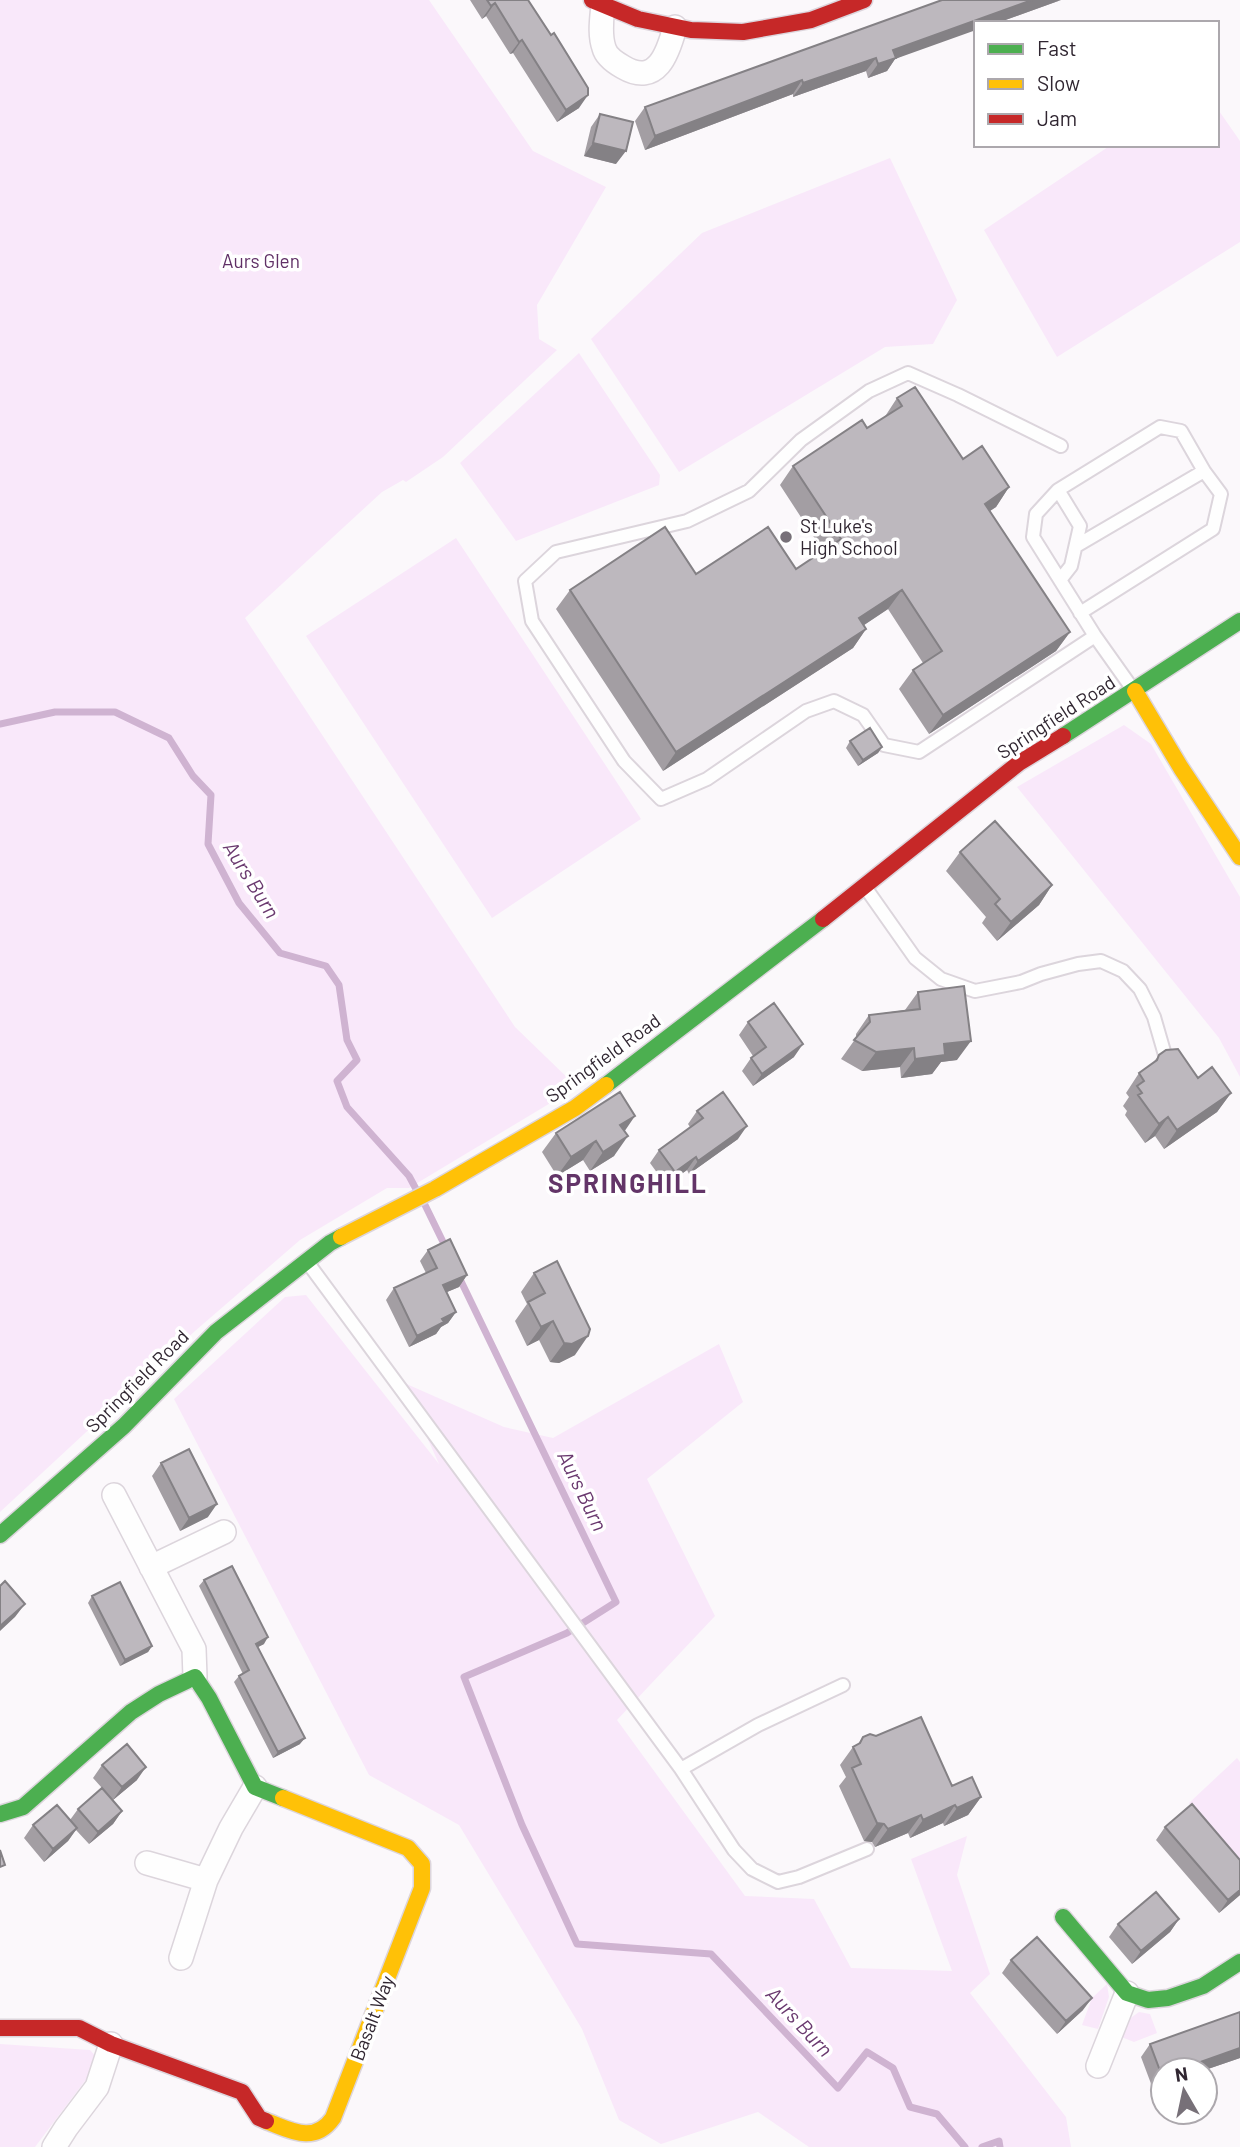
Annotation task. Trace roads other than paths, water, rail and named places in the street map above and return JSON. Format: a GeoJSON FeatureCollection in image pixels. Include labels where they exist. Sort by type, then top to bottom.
{"type":"FeatureCollection","features":[{"type":"Feature","properties":{"kind":"street"},"geometry":{"type":"LineString","coordinates":[[597,2],[638,19],[675,27],[743,32],[811,20],[864,0]]}},
{"type":"Feature","properties":{"kind":"street"},"geometry":{"type":"LineString","coordinates":[[597,2],[604,50],[617,64],[634,74],[652,71],[667,56],[675,27]]}},
{"type":"Feature","properties":{"kind":"street","name":"Springfield Road"},"geometry":{"type":"LineString","coordinates":[[0,1535],[124,1426],[216,1332],[330,1242],[406,1205],[575,1108],[865,887],[1019,763],[1135,691],[1240,621]]}},
{"type":"Feature","properties":{"kind":"street"},"geometry":{"type":"LineString","coordinates":[[1135,691],[1181,768],[1240,857]]}},
{"type":"Feature","properties":{"kind":"street"},"geometry":{"type":"LineString","coordinates":[[114,1495],[194,1649],[195,1677],[209,1698],[255,1787],[231,1828],[206,1880],[181,1958]]}},
{"type":"Feature","properties":{"kind":"street"},"geometry":{"type":"LineString","coordinates":[[151,1567],[224,1532]]}},
{"type":"Feature","properties":{"kind":"street"},"geometry":{"type":"LineString","coordinates":[[0,1814],[23,1807],[131,1712],[159,1694],[195,1677]]}},
{"type":"Feature","properties":{"kind":"street","name":"Basalt Way"},"geometry":{"type":"LineString","coordinates":[[0,2028],[79,2028],[111,2044],[242,2092],[259,2118],[294,2132],[309,2134],[326,2128],[333,2118],[422,1888],[422,1864],[408,1848],[255,1787]]}},
{"type":"Feature","properties":{"kind":"street"},"geometry":{"type":"LineString","coordinates":[[147,1863],[206,1880]]}},
{"type":"Feature","properties":{"kind":"street"},"geometry":{"type":"LineString","coordinates":[[1063,1917],[1127,1993],[1148,2000],[1168,1998],[1203,1986],[1240,1962]]}},
{"type":"Feature","properties":{"kind":"street"},"geometry":{"type":"LineString","coordinates":[[1098,2066],[1127,1993]]}},
{"type":"Feature","properties":{"kind":"street"},"geometry":{"type":"LineString","coordinates":[[54,2147],[97,2087],[111,2044]]}},
{"type":"Feature","properties":{"kind":"lane"},"geometry":{"type":"LineString","coordinates":[[1060,446],[908,373],[869,391],[802,439],[749,491],[687,522],[556,552],[525,581],[532,621],[624,761],[661,800],[707,779],[806,711],[834,701],[863,715],[884,746],[919,752],[1095,636]]}},
{"type":"Feature","properties":{"kind":"lane"},"geometry":{"type":"LineString","coordinates":[[1080,612],[1213,529],[1221,494],[1181,431],[1160,427],[1058,489],[1036,514],[1033,537],[1095,636],[1135,691]]}},
{"type":"Feature","properties":{"kind":"lane"},"geometry":{"type":"LineString","coordinates":[[1076,546],[1204,471]]}},
{"type":"Feature","properties":{"kind":"lane"},"geometry":{"type":"LineString","coordinates":[[1058,489],[1080,526],[1071,566],[1060,580]]}},
{"type":"Feature","properties":{"kind":"lane"},"geometry":{"type":"LineString","coordinates":[[865,887],[915,958],[941,979],[975,991],[1021,982],[1078,964],[1101,961],[1123,971],[1140,989],[1154,1017],[1165,1055]]}},
{"type":"Feature","properties":{"kind":"lane"},"geometry":{"type":"LineString","coordinates":[[306,1260],[681,1769],[733,1850],[752,1869],[778,1882],[799,1877],[867,1849]]}},
{"type":"Feature","properties":{"kind":"lane"},"geometry":{"type":"LineString","coordinates":[[681,1769],[758,1725],[843,1685]]}},
{"type":"Feature","properties":{"kind":"waterway","name":"Aurs Burn"},"geometry":{"type":"LineString","coordinates":[[0,724],[55,712],[115,712],[169,738],[193,776],[211,795],[208,844],[239,903],[280,953],[326,966],[339,985],[347,1040],[357,1060],[337,1081],[347,1107],[409,1176],[416,1189]]}},
{"type":"Feature","properties":{"kind":"waterway","name":"Aurs Burn"},"geometry":{"type":"LineString","coordinates":[[425,1205],[446,1248]]}},
{"type":"Feature","properties":{"kind":"waterway","name":"Aurs Burn"},"geometry":{"type":"LineString","coordinates":[[458,1275],[616,1602],[567,1633],[464,1677],[522,1825],[577,1944],[711,1954],[838,2088],[867,2052],[893,2068],[910,2107],[937,2114],[965,2147]]}},
{"type":"Feature","properties":{"kind":"waterway","name":"Aurs Burn"},"geometry":{"type":"LineString","coordinates":[[982,2147],[999,2141],[1000,2147]]}},
{"type":"Feature","properties":{"kind":"place","name":"St Luke's High School"},"geometry":{"type":"Point","coordinates":[786,537]}},
{"type":"Feature","properties":{"kind":"district","name":"SPRINGHILL"},"geometry":{"type":"Point","coordinates":[628,1184]}},
{"type":"Feature","properties":{"kind":"park label","name":"Aurs Glen"},"geometry":{"type":"Point","coordinates":[261,261]}}]}
